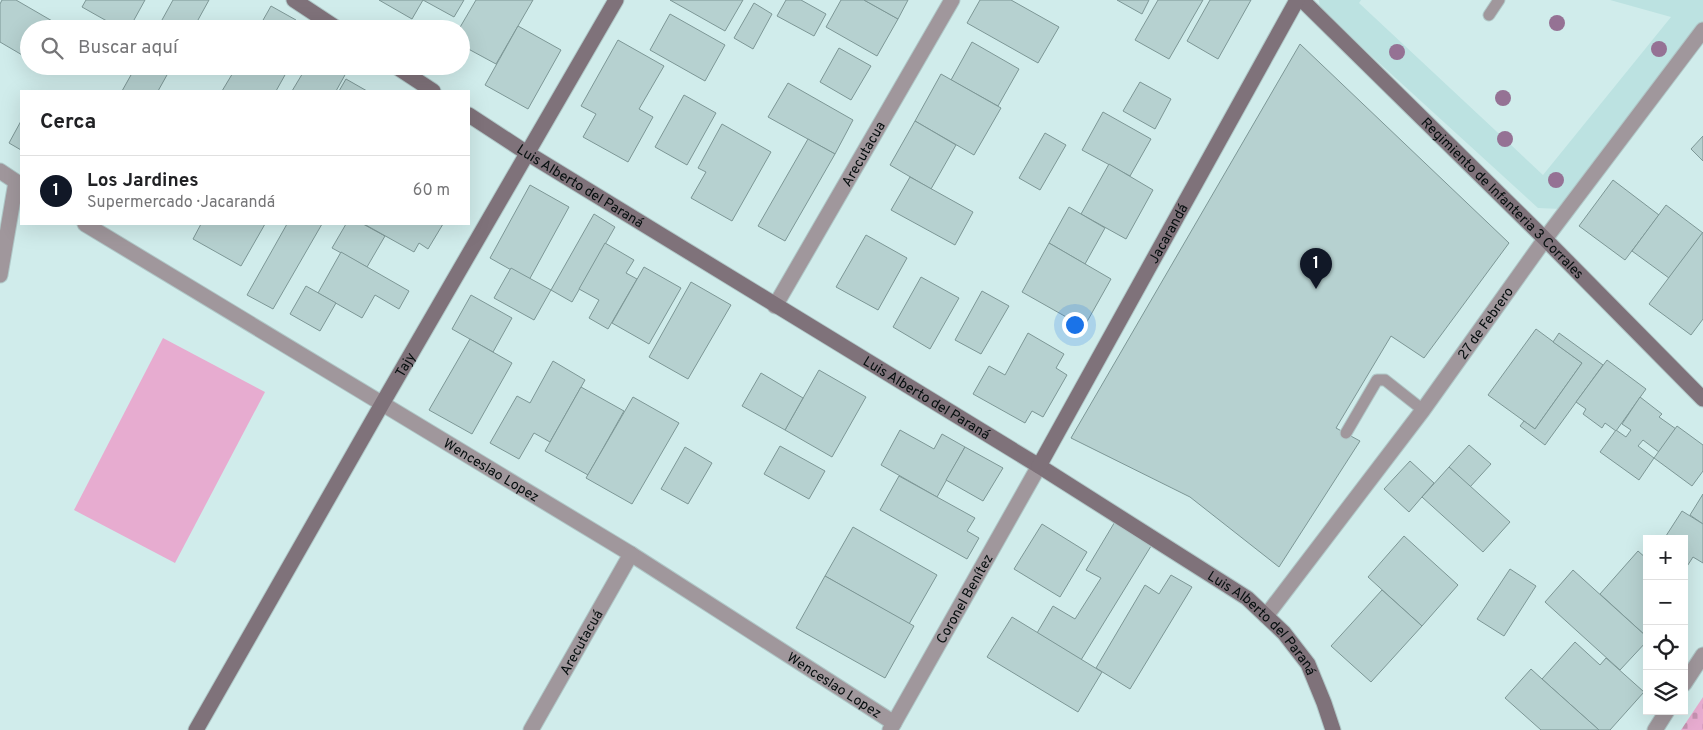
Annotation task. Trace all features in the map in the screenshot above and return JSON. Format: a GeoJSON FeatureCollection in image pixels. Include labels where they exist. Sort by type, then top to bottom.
{"type":"FeatureCollection","features":[{"type":"Feature","properties":{"kind":"street"},"geometry":{"type":"LineString","coordinates":[[294,0],[324,20]]}},
{"type":"Feature","properties":{"kind":"street","name":"Tajy"},"geometry":{"type":"LineString","coordinates":[[196,730],[616,0]]}},
{"type":"Feature","properties":{"kind":"street","name":"Arecutacua"},"geometry":{"type":"LineString","coordinates":[[776,306],[952,0]]}},
{"type":"Feature","properties":{"kind":"street","name":"Jacarandá"},"geometry":{"type":"LineString","coordinates":[[1039,466],[1297,0]]}},
{"type":"Feature","properties":{"kind":"street","name":"Regimiento de Infanteria 3 Corrales"},"geometry":{"type":"LineString","coordinates":[[1302,0],[1545,238],[1703,399]]}},
{"type":"Feature","properties":{"kind":"street","name":"27 de Febrero"},"geometry":{"type":"LineString","coordinates":[[1266,616],[1423,410],[1545,238],[1703,30]]}},
{"type":"Feature","properties":{"kind":"street"},"geometry":{"type":"LineString","coordinates":[[409,75],[431,90]]}},
{"type":"Feature","properties":{"kind":"street","name":"Luis Alberto del Paraná"},"geometry":{"type":"LineString","coordinates":[[470,116],[527,153],[1039,466],[1247,598],[1284,633],[1308,664],[1333,730]]}},
{"type":"Feature","properties":{"kind":"street"},"geometry":{"type":"LineString","coordinates":[[0,171],[19,183],[0,275]]}},
{"type":"Feature","properties":{"kind":"street","name":"Wenceslao Lopez"},"geometry":{"type":"LineString","coordinates":[[87,225],[631,554],[892,727]]}},
{"type":"Feature","properties":{"kind":"street","name":"Coronel Benítez"},"geometry":{"type":"LineString","coordinates":[[892,727],[1039,466]]}},
{"type":"Feature","properties":{"kind":"street","name":"Arecutacuá"},"geometry":{"type":"LineString","coordinates":[[531,730],[631,554]]}},
{"type":"Feature","properties":{"kind":"street"},"geometry":{"type":"LineString","coordinates":[[1688,678],[1703,654]]}},
{"type":"Feature","properties":{"kind":"street"},"geometry":{"type":"LineString","coordinates":[[1655,730],[1664,715]]}},
{"type":"Feature","properties":{"kind":"lane"},"geometry":{"type":"LineString","coordinates":[[1489,15],[1499,0]]}},
{"type":"Feature","properties":{"kind":"lane"},"geometry":{"type":"LineString","coordinates":[[1346,433],[1377,380],[1385,380],[1423,410]]}},
{"type":"Feature","properties":{"kind":"shaded area"},"geometry":{"type":"Polygon","coordinates":[[[1319,0],[1361,0],[1359,3],[1543,175],[1671,17],[1610,0],[1703,0],[1703,23],[1561,209],[1538,208],[1320,9],[1319,0]]]}},
{"type":"Feature","properties":{"kind":"green space"},"geometry":{"type":"Polygon","coordinates":[[[163,338],[265,392],[175,563],[74,510],[163,338]]]}},
{"type":"Feature","properties":{"kind":"green space"},"geometry":{"type":"Polygon","coordinates":[[[1703,697],[1703,730],[1681,730],[1703,697]]]}},
{"type":"Feature","properties":{"kind":"building"},"geometry":{"type":"Polygon","coordinates":[[[2,0],[16,0],[50,20],[20,20],[20,54],[0,42],[0,4],[2,0]]]}},
{"type":"Feature","properties":{"kind":"building"},"geometry":{"type":"Polygon","coordinates":[[[86,0],[145,0],[134,20],[105,20],[82,7],[86,0]]]}},
{"type":"Feature","properties":{"kind":"building"},"geometry":{"type":"Polygon","coordinates":[[[173,0],[209,0],[198,20],[162,20],[173,0]]]}},
{"type":"Feature","properties":{"kind":"building"},"geometry":{"type":"Polygon","coordinates":[[[379,0],[423,0],[412,19],[379,0]]]}},
{"type":"Feature","properties":{"kind":"building"},"geometry":{"type":"Polygon","coordinates":[[[423,0],[464,0],[454,17],[423,0]]]}},
{"type":"Feature","properties":{"kind":"building"},"geometry":{"type":"Polygon","coordinates":[[[476,0],[533,0],[496,64],[470,50],[470,20],[464,20],[476,0]]]}},
{"type":"Feature","properties":{"kind":"building"},"geometry":{"type":"Polygon","coordinates":[[[670,0],[743,0],[725,31],[670,0]]]}},
{"type":"Feature","properties":{"kind":"building"},"geometry":{"type":"Polygon","coordinates":[[[786,0],[801,0],[826,14],[814,36],[777,16],[786,0]]]}},
{"type":"Feature","properties":{"kind":"building"},"geometry":{"type":"Polygon","coordinates":[[[841,0],[864,0],[898,19],[877,56],[826,27],[841,0]]]}},
{"type":"Feature","properties":{"kind":"building"},"geometry":{"type":"Polygon","coordinates":[[[864,0],[908,0],[898,19],[864,0]]]}},
{"type":"Feature","properties":{"kind":"building"},"geometry":{"type":"Polygon","coordinates":[[[980,0],[1011,0],[1059,27],[1038,63],[967,23],[980,0]]]}},
{"type":"Feature","properties":{"kind":"building"},"geometry":{"type":"Polygon","coordinates":[[[1117,0],[1149,0],[1142,14],[1117,0]]]}},
{"type":"Feature","properties":{"kind":"building"},"geometry":{"type":"Polygon","coordinates":[[[1158,0],[1203,0],[1169,59],[1135,40],[1158,0]]]}},
{"type":"Feature","properties":{"kind":"building"},"geometry":{"type":"Polygon","coordinates":[[[1210,0],[1251,0],[1218,59],[1187,41],[1210,0]]]}},
{"type":"Feature","properties":{"kind":"building"},"geometry":{"type":"Polygon","coordinates":[[[754,3],[772,14],[753,49],[734,38],[754,3]]]}},
{"type":"Feature","properties":{"kind":"building"},"geometry":{"type":"Polygon","coordinates":[[[271,6],[296,20],[263,20],[271,6]]]}},
{"type":"Feature","properties":{"kind":"building"},"geometry":{"type":"Polygon","coordinates":[[[670,14],[725,45],[705,81],[650,50],[670,14]]]}},
{"type":"Feature","properties":{"kind":"building"},"geometry":{"type":"Polygon","coordinates":[[[518,26],[561,50],[528,109],[485,85],[518,26]]]}},
{"type":"Feature","properties":{"kind":"building"},"geometry":{"type":"Polygon","coordinates":[[[618,40],[664,66],[639,109],[653,117],[628,162],[583,137],[596,114],[581,106],[618,40]]]}},
{"type":"Feature","properties":{"kind":"building"},"geometry":{"type":"Polygon","coordinates":[[[972,42],[1019,69],[998,106],[951,80],[972,42]]]}},
{"type":"Feature","properties":{"kind":"building"},"geometry":{"type":"Polygon","coordinates":[[[1300,44],[1509,243],[1424,358],[1391,336],[1336,428],[1360,441],[1279,567],[1190,497],[1071,438],[1300,44]]]}},
{"type":"Feature","properties":{"kind":"building"},"geometry":{"type":"Polygon","coordinates":[[[839,48],[871,66],[851,100],[820,82],[839,48]]]}},
{"type":"Feature","properties":{"kind":"building"},"geometry":{"type":"Polygon","coordinates":[[[941,74],[1001,108],[974,155],[915,121],[941,74]]]}},
{"type":"Feature","properties":{"kind":"building"},"geometry":{"type":"Polygon","coordinates":[[[131,75],[167,75],[159,90],[123,90],[131,75]]]}},
{"type":"Feature","properties":{"kind":"building"},"geometry":{"type":"Polygon","coordinates":[[[232,75],[285,75],[277,90],[223,90],[232,75]]]}},
{"type":"Feature","properties":{"kind":"building"},"geometry":{"type":"Polygon","coordinates":[[[302,75],[345,75],[337,90],[293,90],[302,75]]]}},
{"type":"Feature","properties":{"kind":"building"},"geometry":{"type":"Polygon","coordinates":[[[346,79],[365,90],[340,90],[346,79]]]}},
{"type":"Feature","properties":{"kind":"building"},"geometry":{"type":"Polygon","coordinates":[[[1140,82],[1171,99],[1155,129],[1123,111],[1140,82]]]}},
{"type":"Feature","properties":{"kind":"building"},"geometry":{"type":"Polygon","coordinates":[[[788,83],[853,120],[835,154],[768,117],[788,83]]]}},
{"type":"Feature","properties":{"kind":"building"},"geometry":{"type":"Polygon","coordinates":[[[684,95],[716,113],[687,165],[655,147],[684,95]]]}},
{"type":"Feature","properties":{"kind":"building"},"geometry":{"type":"Polygon","coordinates":[[[1103,112],[1151,139],[1130,176],[1082,150],[1103,112]]]}},
{"type":"Feature","properties":{"kind":"building"},"geometry":{"type":"Polygon","coordinates":[[[915,121],[956,145],[931,189],[890,165],[915,121]]]}},
{"type":"Feature","properties":{"kind":"building"},"geometry":{"type":"Polygon","coordinates":[[[20,123],[20,149],[9,143],[20,123]]]}},
{"type":"Feature","properties":{"kind":"building"},"geometry":{"type":"Polygon","coordinates":[[[722,124],[771,152],[732,221],[691,198],[706,172],[698,168],[722,124]]]}},
{"type":"Feature","properties":{"kind":"building"},"geometry":{"type":"Polygon","coordinates":[[[1045,133],[1066,145],[1040,190],[1019,178],[1045,133]]]}},
{"type":"Feature","properties":{"kind":"building"},"geometry":{"type":"Polygon","coordinates":[[[1703,136],[1703,161],[1691,149],[1703,136]]]}},
{"type":"Feature","properties":{"kind":"building"},"geometry":{"type":"Polygon","coordinates":[[[808,139],[835,154],[785,241],[758,226],[808,139]]]}},
{"type":"Feature","properties":{"kind":"building"},"geometry":{"type":"Polygon","coordinates":[[[1109,164],[1153,190],[1126,239],[1081,214],[1109,164]]]}},
{"type":"Feature","properties":{"kind":"building"},"geometry":{"type":"Polygon","coordinates":[[[910,177],[973,212],[955,245],[891,210],[910,177]]]}},
{"type":"Feature","properties":{"kind":"building"},"geometry":{"type":"Polygon","coordinates":[[[1613,180],[1659,215],[1625,260],[1579,226],[1613,180]]]}},
{"type":"Feature","properties":{"kind":"building"},"geometry":{"type":"Polygon","coordinates":[[[530,185],[569,207],[529,280],[490,258],[530,185]]]}},
{"type":"Feature","properties":{"kind":"building"},"geometry":{"type":"Polygon","coordinates":[[[1666,205],[1703,233],[1669,278],[1632,251],[1666,205]]]}},
{"type":"Feature","properties":{"kind":"building"},"geometry":{"type":"Polygon","coordinates":[[[1069,207],[1105,228],[1085,264],[1049,243],[1069,207]]]}},
{"type":"Feature","properties":{"kind":"building"},"geometry":{"type":"Polygon","coordinates":[[[594,214],[615,227],[572,302],[551,290],[594,214]]]}},
{"type":"Feature","properties":{"kind":"building"},"geometry":{"type":"Polygon","coordinates":[[[200,225],[264,225],[241,266],[193,239],[200,225]]]}},
{"type":"Feature","properties":{"kind":"building"},"geometry":{"type":"Polygon","coordinates":[[[286,225],[321,225],[273,309],[247,295],[286,225]]]}},
{"type":"Feature","properties":{"kind":"building"},"geometry":{"type":"Polygon","coordinates":[[[345,225],[365,225],[385,236],[367,267],[332,248],[345,225]]]}},
{"type":"Feature","properties":{"kind":"building"},"geometry":{"type":"Polygon","coordinates":[[[366,225],[442,225],[428,249],[419,243],[414,252],[366,225]]]}},
{"type":"Feature","properties":{"kind":"building"},"geometry":{"type":"Polygon","coordinates":[[[1703,232],[1703,319],[1691,335],[1649,304],[1703,232]]]}},
{"type":"Feature","properties":{"kind":"building"},"geometry":{"type":"Polygon","coordinates":[[[866,235],[907,258],[878,310],[836,287],[866,235]]]}},
{"type":"Feature","properties":{"kind":"building"},"geometry":{"type":"Polygon","coordinates":[[[605,243],[634,260],[626,273],[637,279],[608,329],[589,318],[599,300],[579,289],[605,243]]]}},
{"type":"Feature","properties":{"kind":"building"},"geometry":{"type":"Polygon","coordinates":[[[1049,243],[1111,279],[1084,327],[1022,292],[1049,243]]]}},
{"type":"Feature","properties":{"kind":"building"},"geometry":{"type":"Polygon","coordinates":[[[341,252],[409,291],[399,309],[375,295],[362,318],[318,293],[341,252]]]}},
{"type":"Feature","properties":{"kind":"building"},"geometry":{"type":"Polygon","coordinates":[[[644,267],[681,288],[649,344],[612,323],[644,267]]]}},
{"type":"Feature","properties":{"kind":"building"},"geometry":{"type":"Polygon","coordinates":[[[511,268],[551,290],[534,320],[494,298],[511,268]]]}},
{"type":"Feature","properties":{"kind":"building"},"geometry":{"type":"Polygon","coordinates":[[[921,277],[959,298],[930,349],[893,327],[921,277]]]}},
{"type":"Feature","properties":{"kind":"building"},"geometry":{"type":"Polygon","coordinates":[[[691,282],[731,305],[688,379],[649,357],[691,282]]]}},
{"type":"Feature","properties":{"kind":"building"},"geometry":{"type":"Polygon","coordinates":[[[306,286],[336,303],[320,331],[290,314],[306,286]]]}},
{"type":"Feature","properties":{"kind":"building"},"geometry":{"type":"Polygon","coordinates":[[[982,291],[1009,306],[981,354],[955,340],[982,291]]]}},
{"type":"Feature","properties":{"kind":"building"},"geometry":{"type":"Polygon","coordinates":[[[471,295],[512,318],[493,352],[452,329],[471,295]]]}},
{"type":"Feature","properties":{"kind":"building"},"geometry":{"type":"Polygon","coordinates":[[[1536,329],[1582,363],[1535,429],[1488,395],[1536,329]]]}},
{"type":"Feature","properties":{"kind":"building"},"geometry":{"type":"Polygon","coordinates":[[[1028,333],[1064,354],[1056,368],[1067,375],[1043,417],[1032,411],[1025,423],[973,394],[989,366],[1005,375],[1028,333]]]}},
{"type":"Feature","properties":{"kind":"building"},"geometry":{"type":"Polygon","coordinates":[[[1559,333],[1603,365],[1545,445],[1520,426],[1524,421],[1535,429],[1582,363],[1553,342],[1559,333]]]}},
{"type":"Feature","properties":{"kind":"building"},"geometry":{"type":"Polygon","coordinates":[[[470,339],[512,363],[472,434],[429,410],[470,339]]]}},
{"type":"Feature","properties":{"kind":"building"},"geometry":{"type":"Polygon","coordinates":[[[1607,360],[1646,389],[1616,431],[1605,423],[1602,428],[1583,414],[1586,409],[1576,402],[1607,360]]]}},
{"type":"Feature","properties":{"kind":"building"},"geometry":{"type":"Polygon","coordinates":[[[553,361],[585,380],[550,442],[534,433],[519,459],[490,443],[517,396],[530,403],[553,361]]]}},
{"type":"Feature","properties":{"kind":"building"},"geometry":{"type":"Polygon","coordinates":[[[819,370],[866,397],[832,457],[785,430],[819,370]]]}},
{"type":"Feature","properties":{"kind":"building"},"geometry":{"type":"Polygon","coordinates":[[[761,373],[803,398],[785,430],[742,406],[761,373]]]}},
{"type":"Feature","properties":{"kind":"building"},"geometry":{"type":"Polygon","coordinates":[[[581,387],[624,411],[588,475],[545,451],[581,387]]]}},
{"type":"Feature","properties":{"kind":"building"},"geometry":{"type":"Polygon","coordinates":[[[633,397],[679,423],[632,504],[586,478],[633,397]]]}},
{"type":"Feature","properties":{"kind":"building"},"geometry":{"type":"Polygon","coordinates":[[[1640,397],[1662,414],[1659,417],[1676,429],[1659,452],[1643,440],[1638,446],[1654,458],[1639,480],[1600,452],[1616,430],[1626,437],[1631,430],[1622,424],[1640,397]]]}},
{"type":"Feature","properties":{"kind":"building"},"geometry":{"type":"Polygon","coordinates":[[[1677,426],[1703,445],[1703,471],[1692,486],[1654,458],[1677,426]]]}},
{"type":"Feature","properties":{"kind":"building"},"geometry":{"type":"Polygon","coordinates":[[[900,430],[934,449],[942,434],[965,447],[937,497],[881,465],[900,430]]]}},
{"type":"Feature","properties":{"kind":"building"},"geometry":{"type":"Polygon","coordinates":[[[1469,445],[1491,464],[1470,487],[1449,467],[1469,445]]]}},
{"type":"Feature","properties":{"kind":"building"},"geometry":{"type":"Polygon","coordinates":[[[780,446],[825,471],[809,499],[764,474],[780,446]]]}},
{"type":"Feature","properties":{"kind":"building"},"geometry":{"type":"Polygon","coordinates":[[[685,447],[712,463],[688,504],[661,489],[685,447]]]}},
{"type":"Feature","properties":{"kind":"building"},"geometry":{"type":"Polygon","coordinates":[[[965,447],[1003,468],[983,501],[946,480],[965,447]]]}},
{"type":"Feature","properties":{"kind":"building"},"geometry":{"type":"Polygon","coordinates":[[[1410,461],[1434,483],[1409,512],[1384,489],[1410,461]]]}},
{"type":"Feature","properties":{"kind":"building"},"geometry":{"type":"Polygon","coordinates":[[[1449,467],[1510,522],[1483,552],[1422,497],[1449,467]]]}},
{"type":"Feature","properties":{"kind":"building"},"geometry":{"type":"Polygon","coordinates":[[[899,476],[975,518],[967,531],[979,538],[967,559],[880,510],[899,476]]]}},
{"type":"Feature","properties":{"kind":"building"},"geometry":{"type":"Polygon","coordinates":[[[1703,494],[1703,524],[1690,515],[1703,494]]]}},
{"type":"Feature","properties":{"kind":"building"},"geometry":{"type":"Polygon","coordinates":[[[1682,511],[1703,524],[1703,563],[1693,557],[1688,565],[1688,535],[1667,535],[1682,511]]]}},
{"type":"Feature","properties":{"kind":"building"},"geometry":{"type":"Polygon","coordinates":[[[1119,515],[1156,538],[1081,660],[1037,633],[1053,606],[1075,619],[1101,578],[1086,570],[1119,515]]]}},
{"type":"Feature","properties":{"kind":"building"},"geometry":{"type":"Polygon","coordinates":[[[1042,524],[1087,552],[1060,597],[1014,569],[1042,524]]]}},
{"type":"Feature","properties":{"kind":"building"},"geometry":{"type":"Polygon","coordinates":[[[853,527],[937,575],[909,624],[825,576],[853,527]]]}},
{"type":"Feature","properties":{"kind":"building"},"geometry":{"type":"Polygon","coordinates":[[[1404,536],[1458,585],[1422,626],[1368,577],[1404,536]]]}},
{"type":"Feature","properties":{"kind":"building"},"geometry":{"type":"Polygon","coordinates":[[[1638,551],[1643,555],[1643,633],[1600,594],[1638,551]]]}},
{"type":"Feature","properties":{"kind":"building"},"geometry":{"type":"Polygon","coordinates":[[[1510,569],[1536,586],[1504,636],[1477,619],[1510,569]]]}},
{"type":"Feature","properties":{"kind":"building"},"geometry":{"type":"Polygon","coordinates":[[[1573,570],[1643,633],[1643,645],[1620,670],[1545,602],[1573,570]]]}},
{"type":"Feature","properties":{"kind":"building"},"geometry":{"type":"Polygon","coordinates":[[[1171,575],[1192,587],[1130,689],[1096,668],[1145,585],[1159,594],[1171,575]]]}},
{"type":"Feature","properties":{"kind":"building"},"geometry":{"type":"Polygon","coordinates":[[[825,576],[914,626],[885,678],[796,628],[825,576]]]}},
{"type":"Feature","properties":{"kind":"building"},"geometry":{"type":"Polygon","coordinates":[[[1382,590],[1422,626],[1371,682],[1331,646],[1382,590]]]}},
{"type":"Feature","properties":{"kind":"building"},"geometry":{"type":"Polygon","coordinates":[[[1012,617],[1102,672],[1078,712],[987,657],[1012,617]]]}},
{"type":"Feature","properties":{"kind":"building"},"geometry":{"type":"Polygon","coordinates":[[[1575,642],[1600,665],[1606,658],[1643,693],[1610,730],[1599,730],[1542,679],[1575,642]]]}},
{"type":"Feature","properties":{"kind":"building"},"geometry":{"type":"Polygon","coordinates":[[[1531,669],[1599,730],[1541,730],[1505,698],[1531,669]]]}},
{"type":"Feature","properties":{"kind":"place","name":"Los Jardines"},"geometry":{"type":"Point","coordinates":[1316,289]}}]}
